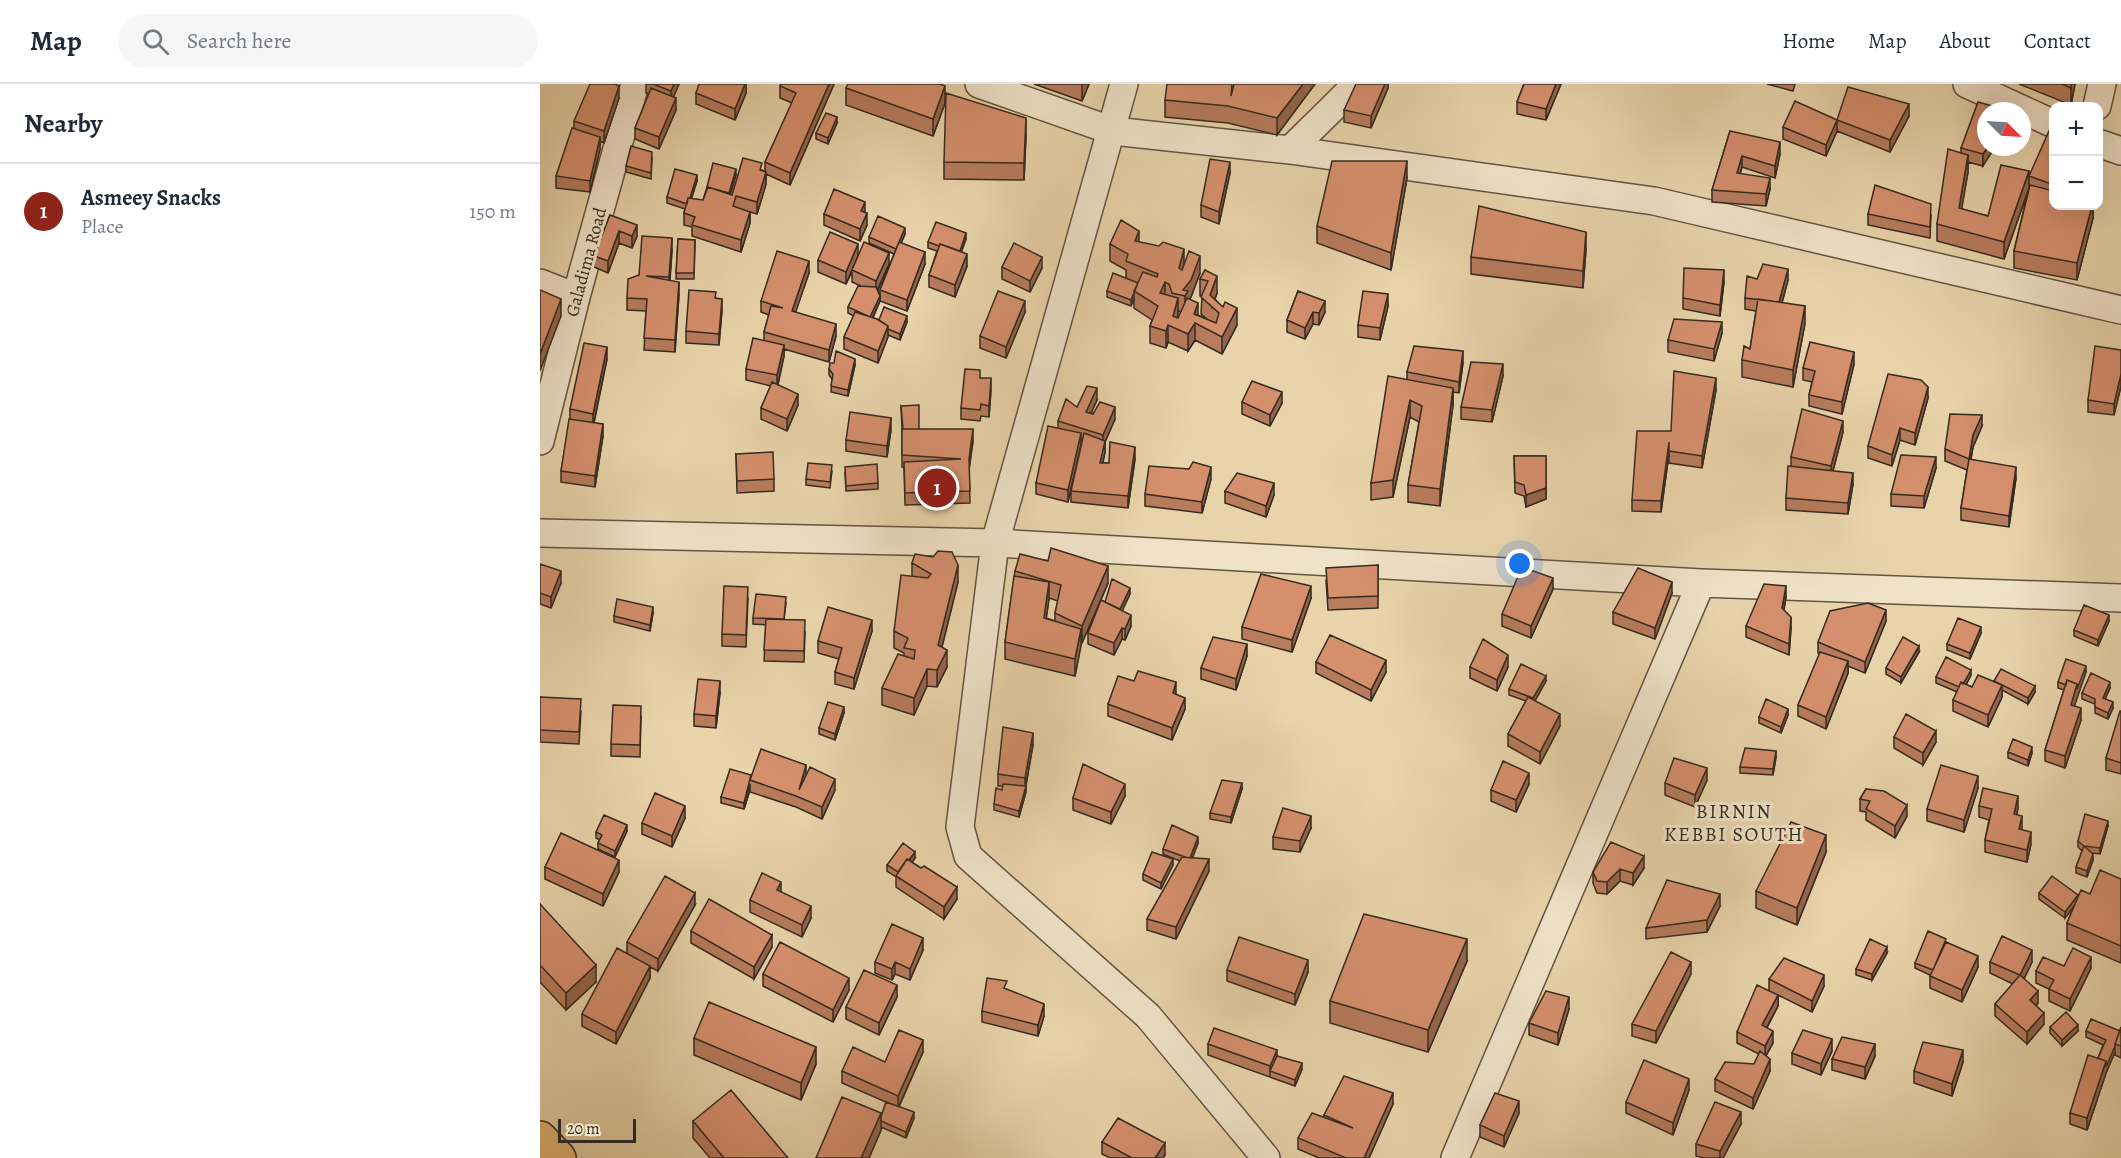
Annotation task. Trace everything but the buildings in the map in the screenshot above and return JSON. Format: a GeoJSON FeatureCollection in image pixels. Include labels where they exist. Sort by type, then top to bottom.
{"type":"FeatureCollection","features":[{"type":"Feature","properties":{"kind":"main road"},"geometry":{"type":"LineString","coordinates":[[540,1138],[559,1158]]}},
{"type":"Feature","properties":{"kind":"street","name":"Galadima Road"},"geometry":{"type":"LineString","coordinates":[[540,441],[576,297],[635,84]]}},
{"type":"Feature","properties":{"kind":"street"},"geometry":{"type":"LineString","coordinates":[[979,84],[1113,131],[1290,150],[1654,201],[2121,310]]}},
{"type":"Feature","properties":{"kind":"street"},"geometry":{"type":"LineString","coordinates":[[1124,84],[1113,131],[995,543],[960,828],[968,856],[1148,1016],[1266,1158]]}},
{"type":"Feature","properties":{"kind":"street"},"geometry":{"type":"LineString","coordinates":[[1290,150],[1357,84]]}},
{"type":"Feature","properties":{"kind":"street"},"geometry":{"type":"LineString","coordinates":[[1967,84],[2049,122]]}},
{"type":"Feature","properties":{"kind":"street"},"geometry":{"type":"LineString","coordinates":[[2098,102],[2103,84]]}},
{"type":"Feature","properties":{"kind":"street"},"geometry":{"type":"LineString","coordinates":[[2103,145],[2121,151]]}},
{"type":"Feature","properties":{"kind":"street"},"geometry":{"type":"LineString","coordinates":[[540,283],[576,297]]}},
{"type":"Feature","properties":{"kind":"street"},"geometry":{"type":"LineString","coordinates":[[540,533],[995,543],[1701,583],[2121,598]]}},
{"type":"Feature","properties":{"kind":"street"},"geometry":{"type":"LineString","coordinates":[[1455,1158],[1701,583]]}},
{"type":"Feature","properties":{"kind":"place","name":"Asmeey Snacks"},"geometry":{"type":"Point","coordinates":[937,488]}},
{"type":"Feature","properties":{"kind":"district","name":"BIRNIN KEBBI SOUTH"},"geometry":{"type":"Point","coordinates":[1734,822]}}]}
